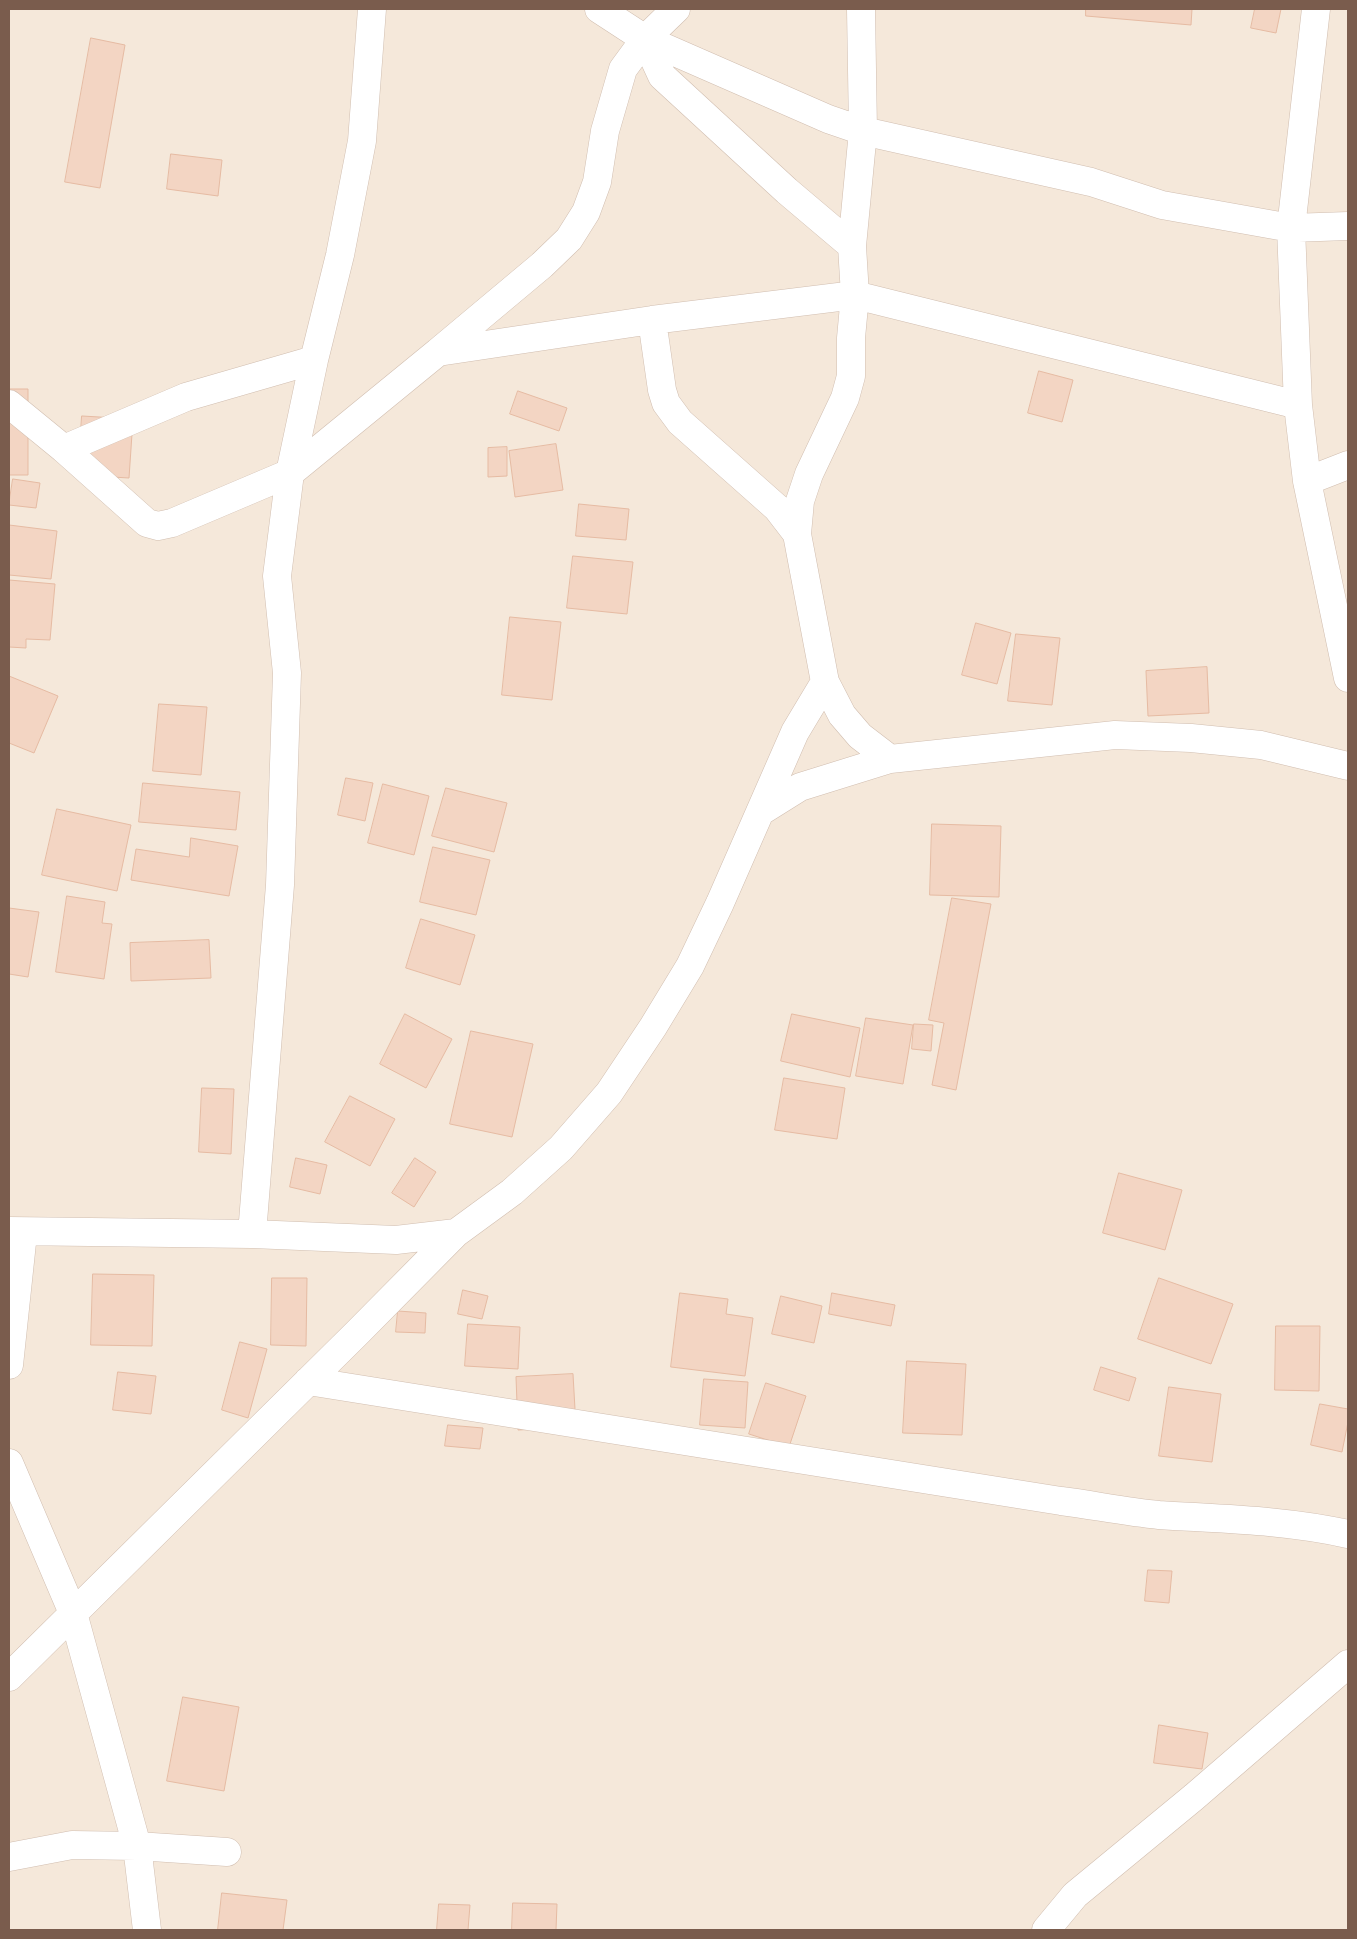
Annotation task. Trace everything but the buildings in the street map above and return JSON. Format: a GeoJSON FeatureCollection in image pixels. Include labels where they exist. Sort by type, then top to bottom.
{"type":"FeatureCollection","features":[{"type":"Feature","properties":{"kind":"street"},"geometry":{"type":"LineString","coordinates":[[252,1234],[280,885],[287,673],[277,576],[290,473],[314,360],[340,255],[362,141],[372,9]]}},
{"type":"Feature","properties":{"kind":"street"},"geometry":{"type":"LineString","coordinates":[[599,9],[645,39],[828,119],[863,131],[1091,182],[1162,205],[1291,228],[1348,226]]}},
{"type":"Feature","properties":{"kind":"street"},"geometry":{"type":"LineString","coordinates":[[9,404],[64,449],[147,523],[158,526],[172,523],[290,473],[542,265],[569,239],[586,212],[597,182],[605,131],[623,69],[645,39],[676,9]]}},
{"type":"Feature","properties":{"kind":"street"},"geometry":{"type":"LineString","coordinates":[[861,9],[863,131],[852,246],[856,295],[849,383],[845,398],[809,474],[800,501],[797,534],[825,682],[842,715],[860,736],[890,760]]}},
{"type":"Feature","properties":{"kind":"street"},"geometry":{"type":"LineString","coordinates":[[1316,9],[1291,228],[1298,405],[1307,481],[1348,678]]}},
{"type":"Feature","properties":{"kind":"street"},"geometry":{"type":"LineString","coordinates":[[645,39],[662,76],[786,191],[852,246]]}},
{"type":"Feature","properties":{"kind":"street"},"geometry":{"type":"LineString","coordinates":[[438,352],[652,320],[856,295],[1298,405]]}},
{"type":"Feature","properties":{"kind":"street"},"geometry":{"type":"LineString","coordinates":[[652,320],[662,390],[666,403],[680,422],[777,508],[797,534]]}},
{"type":"Feature","properties":{"kind":"street"},"geometry":{"type":"LineString","coordinates":[[64,449],[186,398],[314,360]]}},
{"type":"Feature","properties":{"kind":"street"},"geometry":{"type":"LineString","coordinates":[[1307,481],[1348,465]]}},
{"type":"Feature","properties":{"kind":"street"},"geometry":{"type":"LineString","coordinates":[[9,1677],[456,1233],[512,1192],[561,1148],[609,1093],[690,966],[720,903],[795,732],[825,682]]}},
{"type":"Feature","properties":{"kind":"street"},"geometry":{"type":"LineString","coordinates":[[760,812],[800,787],[890,760],[1115,735],[1191,738],[1262,745],[1348,766]]}},
{"type":"Feature","properties":{"kind":"street"},"geometry":{"type":"LineString","coordinates":[[9,1365],[16,1232],[252,1234],[396,1240],[456,1233]]}},
{"type":"Feature","properties":{"kind":"street"},"geometry":{"type":"LineString","coordinates":[[308,1381],[1156,1515],[1242,1519],[1324,1528],[1348,1534]]}},
{"type":"Feature","properties":{"kind":"street"},"geometry":{"type":"LineString","coordinates":[[9,1464],[73,1613],[137,1846],[147,1930]]}},
{"type":"Feature","properties":{"kind":"street"},"geometry":{"type":"LineString","coordinates":[[1046,1930],[1075,1895],[1194,1797],[1348,1664]]}},
{"type":"Feature","properties":{"kind":"street"},"geometry":{"type":"LineString","coordinates":[[9,1857],[72,1845],[137,1846],[227,1852]]}},
{"type":"Feature","properties":{"kind":"shaded area"},"geometry":{"type":"Polygon","coordinates":[[[9,9],[1348,9],[1348,1930],[9,1930],[9,9]]]}}]}
